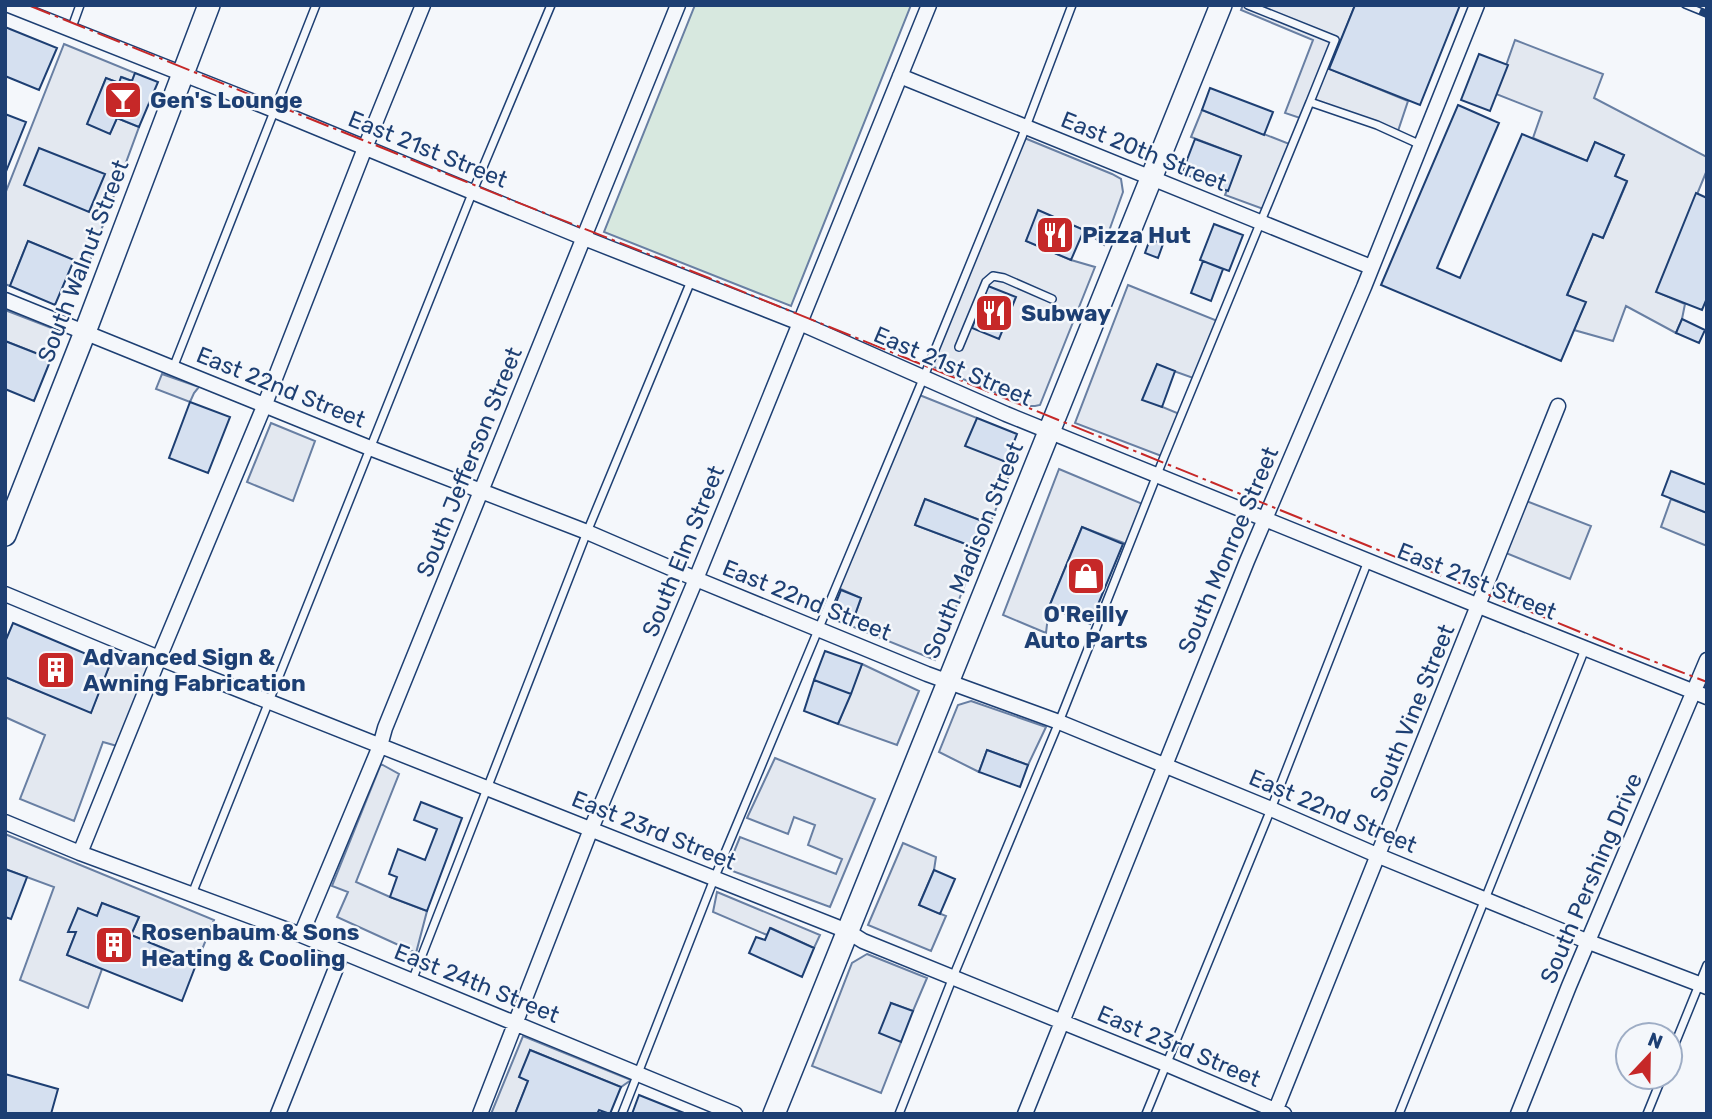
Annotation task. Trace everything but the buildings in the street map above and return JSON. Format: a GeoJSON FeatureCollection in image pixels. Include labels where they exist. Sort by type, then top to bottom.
{"type":"FeatureCollection","features":[{"type":"Feature","properties":{"kind":"main road","name":"South Walnut Street"},"geometry":{"type":"LineString","coordinates":[[5,535],[209,5]]}},
{"type":"Feature","properties":{"kind":"main road","name":"South Madison Street"},"geometry":{"type":"LineString","coordinates":[[774,1114],[1221,5]]}},
{"type":"Feature","properties":{"kind":"street","name":"East 21st Street"},"geometry":{"type":"LineString","coordinates":[[9,5],[800,323],[923,379],[1048,431],[1701,694]]}},
{"type":"Feature","properties":{"kind":"street"},"geometry":{"type":"LineString","coordinates":[[80,853],[265,404],[423,5]]}},
{"type":"Feature","properties":{"kind":"street","name":"South Jefferson Street"},"geometry":{"type":"LineString","coordinates":[[300,935],[380,746],[678,5]]}},
{"type":"Feature","properties":{"kind":"street","name":"South Elm Street"},"geometry":{"type":"LineString","coordinates":[[480,1114],[592,829],[929,5]]}},
{"type":"Feature","properties":{"kind":"street","name":"South Monroe Street"},"geometry":{"type":"LineString","coordinates":[[1026,1114],[1164,766],[1477,5]]}},
{"type":"Feature","properties":{"kind":"street","name":"East 20th Street"},"geometry":{"type":"LineString","coordinates":[[900,76],[1371,267]]}},
{"type":"Feature","properties":{"kind":"street","name":"East 22nd Street"},"geometry":{"type":"LineString","coordinates":[[5,300],[587,532],[927,674],[1059,722],[1379,856],[1703,986]]}},
{"type":"Feature","properties":{"kind":"street","name":"South Vine Street"},"geometry":{"type":"LineString","coordinates":[[1277,1113],[1559,406]]}},
{"type":"Feature","properties":{"kind":"street","name":"East 23rd Street"},"geometry":{"type":"LineString","coordinates":[[5,594],[268,702],[847,931],[863,941],[1166,1064],[1277,1113]]}},
{"type":"Feature","properties":{"kind":"street","name":"South Pershing Drive"},"geometry":{"type":"LineString","coordinates":[[1518,1114],[1589,942],[1701,694],[1707,660]]}},
{"type":"Feature","properties":{"kind":"street","name":"East 24th Street"},"geometry":{"type":"LineString","coordinates":[[5,822],[80,853],[300,935],[735,1114]]}},
{"type":"Feature","properties":{"kind":"street"},"geometry":{"type":"LineString","coordinates":[[278,1114],[342,953]]}},
{"type":"Feature","properties":{"kind":"lane"},"geometry":{"type":"LineString","coordinates":[[71,30],[80,5]]}},
{"type":"Feature","properties":{"kind":"lane"},"geometry":{"type":"LineString","coordinates":[[173,368],[316,5]]}},
{"type":"Feature","properties":{"kind":"lane"},"geometry":{"type":"LineString","coordinates":[[192,894],[473,191],[551,5]]}},
{"type":"Feature","properties":{"kind":"lane"},"geometry":{"type":"LineString","coordinates":[[622,1114],[714,879],[1026,127],[1072,5]]}},
{"type":"Feature","properties":{"kind":"lane"},"geometry":{"type":"LineString","coordinates":[[899,1114],[1335,40],[1248,5]]}},
{"type":"Feature","properties":{"kind":"lane"},"geometry":{"type":"LineString","coordinates":[[1310,102],[1377,125],[1421,145]]}},
{"type":"Feature","properties":{"kind":"lane"},"geometry":{"type":"LineString","coordinates":[[959,347],[986,282],[993,276],[1004,278],[1052,299]]}},
{"type":"Feature","properties":{"kind":"lane"},"geometry":{"type":"LineString","coordinates":[[412,981],[587,532],[691,281]]}},
{"type":"Feature","properties":{"kind":"lane"},"geometry":{"type":"LineString","coordinates":[[1146,1114],[1271,809],[1368,561]]}},
{"type":"Feature","properties":{"kind":"lane"},"geometry":{"type":"LineString","coordinates":[[1399,1114],[1585,649]]}},
{"type":"Feature","properties":{"kind":"lane"},"geometry":{"type":"LineString","coordinates":[[1684,1026],[1703,986],[1707,965]]}},
{"type":"Feature","properties":{"kind":"lane"},"geometry":{"type":"LineString","coordinates":[[1647,1114],[1656,1091]]}},
{"type":"Feature","properties":{"kind":"shaded area"},"geometry":{"type":"Polygon","coordinates":[[[695,5],[911,5],[791,306],[604,232],[695,5]]]}},
{"type":"Feature","properties":{"kind":"shaded area"},"geometry":{"type":"Polygon","coordinates":[[[1243,5],[1355,5],[1330,69],[1408,101],[1397,134],[1310,102],[1303,119],[1285,113],[1313,40],[1241,10],[1243,5]]]}},
{"type":"Feature","properties":{"kind":"shaded area"},"geometry":{"type":"Polygon","coordinates":[[[1515,40],[1603,74],[1594,98],[1707,157],[1707,170],[1657,292],[1685,304],[1676,333],[1626,306],[1613,341],[1574,330],[1585,303],[1567,295],[1593,234],[1603,238],[1627,182],[1615,176],[1624,155],[1595,142],[1587,161],[1533,138],[1542,112],[1496,94],[1515,40]]]}},
{"type":"Feature","properties":{"kind":"shaded area"},"geometry":{"type":"Polygon","coordinates":[[[64,44],[135,73],[132,81],[122,77],[119,83],[106,78],[88,124],[110,133],[117,118],[139,127],[88,266],[28,241],[10,286],[5,284],[5,194],[64,44]]]}},
{"type":"Feature","properties":{"kind":"shaded area"},"geometry":{"type":"Polygon","coordinates":[[[1202,110],[1292,145],[1266,210],[1225,195],[1241,156],[1191,137],[1202,110]]]}},
{"type":"Feature","properties":{"kind":"shaded area"},"geometry":{"type":"Polygon","coordinates":[[[1022,137],[1112,174],[1121,179],[1123,192],[1104,245],[1084,230],[1039,211],[1026,241],[1095,267],[1040,405],[1035,406],[1028,406],[929,365],[1022,137]]]}},
{"type":"Feature","properties":{"kind":"shaded area"},"geometry":{"type":"Polygon","coordinates":[[[1128,285],[1220,322],[1196,379],[1157,365],[1143,399],[1182,415],[1164,457],[1075,423],[1128,285]]]}},
{"type":"Feature","properties":{"kind":"shaded area"},"geometry":{"type":"Polygon","coordinates":[[[5,310],[62,332],[51,359],[5,341],[5,310]]]}},
{"type":"Feature","properties":{"kind":"shaded area"},"geometry":{"type":"Polygon","coordinates":[[[162,374],[199,387],[190,402],[156,389],[162,374]]]}},
{"type":"Feature","properties":{"kind":"shaded area"},"geometry":{"type":"Polygon","coordinates":[[[917,394],[977,418],[1003,461],[1014,463],[990,524],[925,499],[915,525],[979,549],[935,660],[851,626],[861,598],[836,587],[917,394]]]}},
{"type":"Feature","properties":{"kind":"shaded area"},"geometry":{"type":"Polygon","coordinates":[[[271,423],[315,441],[293,501],[247,482],[271,423]]]}},
{"type":"Feature","properties":{"kind":"shaded area"},"geometry":{"type":"Polygon","coordinates":[[[1059,469],[1145,505],[1129,545],[1082,527],[1049,607],[1046,633],[1003,615],[1059,469]]]}},
{"type":"Feature","properties":{"kind":"shaded area"},"geometry":{"type":"Polygon","coordinates":[[[1521,499],[1591,526],[1570,579],[1501,551],[1521,499]]]}},
{"type":"Feature","properties":{"kind":"shaded area"},"geometry":{"type":"Polygon","coordinates":[[[1671,499],[1707,513],[1707,546],[1661,527],[1671,499]]]}},
{"type":"Feature","properties":{"kind":"shaded area"},"geometry":{"type":"Polygon","coordinates":[[[116,652],[151,668],[117,746],[103,742],[74,821],[20,799],[45,735],[5,717],[5,677],[91,712],[116,652]]]}},
{"type":"Feature","properties":{"kind":"shaded area"},"geometry":{"type":"Polygon","coordinates":[[[862,664],[919,691],[897,745],[838,724],[862,664]]]}},
{"type":"Feature","properties":{"kind":"shaded area"},"geometry":{"type":"Polygon","coordinates":[[[971,701],[1046,727],[1028,765],[987,750],[979,772],[939,752],[958,705],[971,701]]]}},
{"type":"Feature","properties":{"kind":"shaded area"},"geometry":{"type":"Polygon","coordinates":[[[775,758],[875,799],[830,907],[727,869],[740,837],[836,874],[842,859],[808,845],[815,825],[794,817],[788,834],[747,818],[775,758]]]}},
{"type":"Feature","properties":{"kind":"shaded area"},"geometry":{"type":"Polygon","coordinates":[[[381,764],[399,774],[356,882],[427,911],[416,953],[337,917],[348,892],[332,886],[381,764]]]}},
{"type":"Feature","properties":{"kind":"shaded area"},"geometry":{"type":"Polygon","coordinates":[[[5,834],[214,920],[197,962],[131,935],[139,917],[102,903],[97,916],[78,909],[69,931],[76,932],[67,955],[102,969],[88,1008],[20,980],[54,887],[5,869],[5,834]]]}},
{"type":"Feature","properties":{"kind":"shaded area"},"geometry":{"type":"Polygon","coordinates":[[[903,843],[936,857],[934,870],[919,905],[946,916],[931,951],[868,925],[903,843]]]}},
{"type":"Feature","properties":{"kind":"shaded area"},"geometry":{"type":"Polygon","coordinates":[[[717,892],[820,935],[814,948],[771,928],[767,935],[713,912],[717,892]]]}},
{"type":"Feature","properties":{"kind":"shaded area"},"geometry":{"type":"Polygon","coordinates":[[[867,954],[927,978],[913,1011],[891,1003],[901,1042],[881,1093],[812,1066],[852,963],[867,954]]]}},
{"type":"Feature","properties":{"kind":"shaded area"},"geometry":{"type":"Polygon","coordinates":[[[523,1036],[631,1080],[621,1087],[530,1050],[528,1081],[515,1114],[491,1114],[523,1036]]]}},
{"type":"Feature","properties":{"kind":"railway"},"geometry":{"type":"LineString","coordinates":[[1685,5],[1707,14]]}},
{"type":"Feature","properties":{"kind":"power"},"geometry":{"type":"LineString","coordinates":[[28,5],[1707,682]]}},
{"type":"Feature","properties":{"kind":"place","name":"Gen's Lounge"},"geometry":{"type":"Point","coordinates":[123,100]}},
{"type":"Feature","properties":{"kind":"place","name":"Pizza Hut"},"geometry":{"type":"Point","coordinates":[1055,235]}},
{"type":"Feature","properties":{"kind":"place","name":"Subway"},"geometry":{"type":"Point","coordinates":[994,313]}},
{"type":"Feature","properties":{"kind":"place","name":"O'Reilly Auto Parts"},"geometry":{"type":"Point","coordinates":[1086,576]}},
{"type":"Feature","properties":{"kind":"place","name":"Advanced Sign & Awning Fabrication"},"geometry":{"type":"Point","coordinates":[56,670]}},
{"type":"Feature","properties":{"kind":"place","name":"Rosenbaum & Sons Heating & Cooling"},"geometry":{"type":"Point","coordinates":[114,945]}}]}
